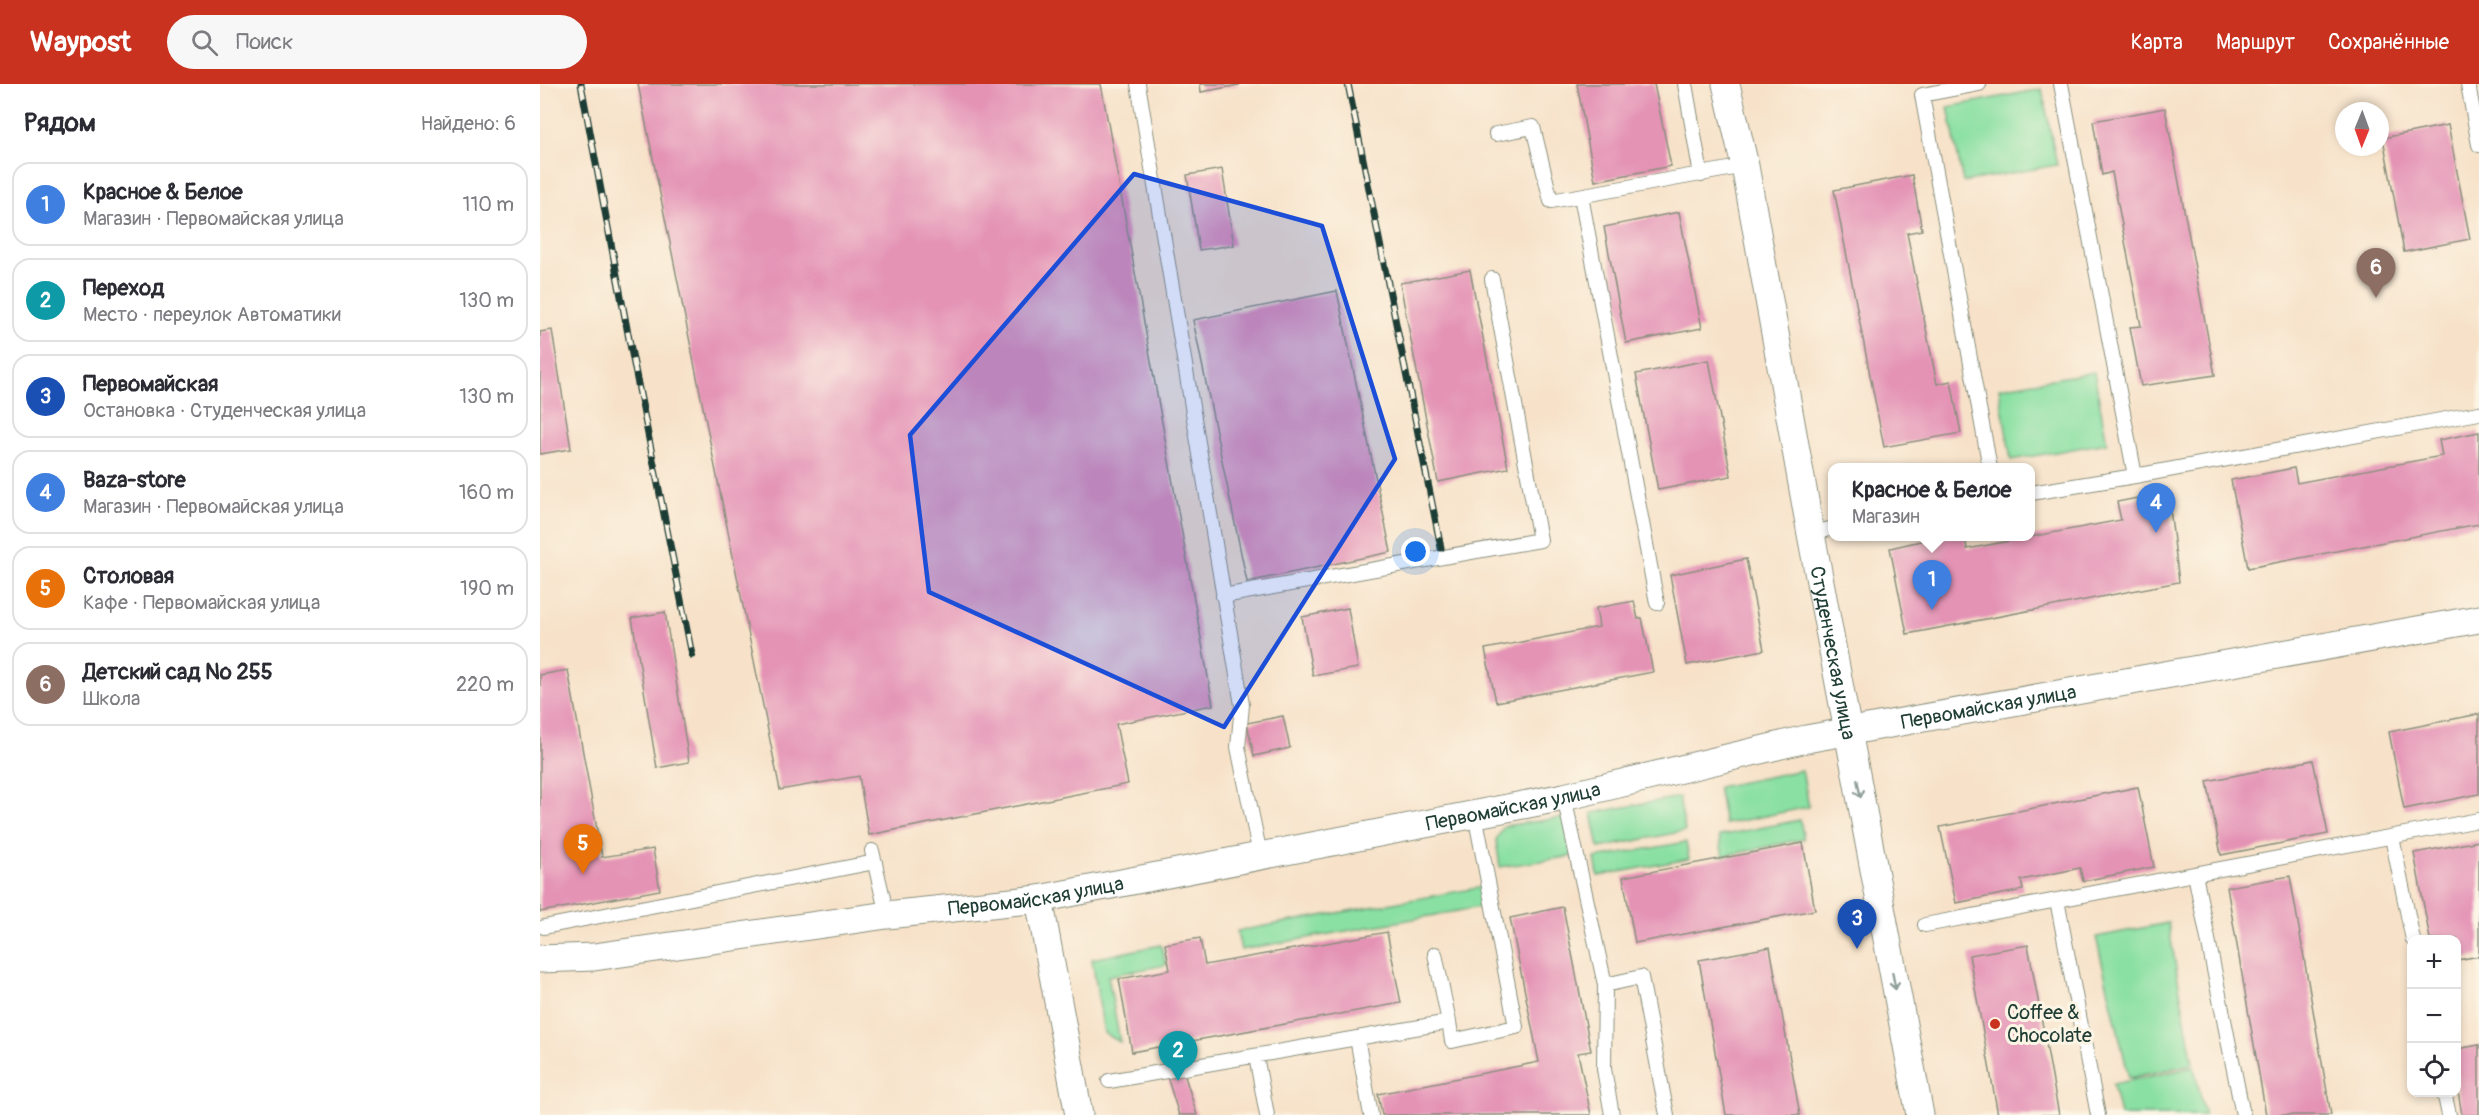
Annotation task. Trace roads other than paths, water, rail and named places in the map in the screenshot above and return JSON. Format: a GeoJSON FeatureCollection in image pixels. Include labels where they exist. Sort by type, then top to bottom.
{"type":"FeatureCollection","features":[{"type":"Feature","properties":{"kind":"street","name":"Студенческая улица"},"geometry":{"type":"LineString","coordinates":[[1726,84],[1822,531],[1847,732],[1920,1115]]}},
{"type":"Feature","properties":{"kind":"street","name":"Первомайская улица"},"geometry":{"type":"LineString","coordinates":[[540,958],[594,957],[887,915],[1039,899],[1564,796],[1847,732],[2479,619]]}},
{"type":"Feature","properties":{"kind":"street"},"geometry":{"type":"LineString","coordinates":[[1039,899],[1079,1115]]}},
{"type":"Feature","properties":{"kind":"lane"},"geometry":{"type":"LineString","coordinates":[[1138,84],[1242,705],[1238,747],[1260,855]]}},
{"type":"Feature","properties":{"kind":"lane"},"geometry":{"type":"LineString","coordinates":[[1685,84],[1701,175]]}},
{"type":"Feature","properties":{"kind":"lane"},"geometry":{"type":"LineString","coordinates":[[1978,84],[1922,95],[1989,463]]}},
{"type":"Feature","properties":{"kind":"lane"},"geometry":{"type":"LineString","coordinates":[[2061,84],[2135,476]]}},
{"type":"Feature","properties":{"kind":"lane"},"geometry":{"type":"LineString","coordinates":[[2468,84],[2479,145]]}},
{"type":"Feature","properties":{"kind":"lane"},"geometry":{"type":"LineString","coordinates":[[1496,135],[1533,127],[1551,201],[1745,166]]}},
{"type":"Feature","properties":{"kind":"lane"},"geometry":{"type":"LineString","coordinates":[[1581,196],[1657,603]]}},
{"type":"Feature","properties":{"kind":"lane"},"geometry":{"type":"LineString","coordinates":[[1223,596],[1540,540],[1492,279]]}},
{"type":"Feature","properties":{"kind":"lane"},"geometry":{"type":"LineString","coordinates":[[2035,492],[2479,412]]}},
{"type":"Feature","properties":{"kind":"lane"},"geometry":{"type":"LineString","coordinates":[[1564,796],[1605,985],[1604,1069],[1612,1115]]}},
{"type":"Feature","properties":{"kind":"lane"},"geometry":{"type":"LineString","coordinates":[[1435,954],[1452,1041],[1516,1027],[1475,814]]}},
{"type":"Feature","properties":{"kind":"lane"},"geometry":{"type":"LineString","coordinates":[[1925,926],[2479,820]]}},
{"type":"Feature","properties":{"kind":"lane"},"geometry":{"type":"LineString","coordinates":[[2392,837],[2412,935]]}},
{"type":"Feature","properties":{"kind":"lane"},"geometry":{"type":"LineString","coordinates":[[544,927],[874,857],[887,915]]}},
{"type":"Feature","properties":{"kind":"lane"},"geometry":{"type":"LineString","coordinates":[[2195,874],[2243,1115]]}},
{"type":"Feature","properties":{"kind":"lane"},"geometry":{"type":"LineString","coordinates":[[2057,900],[2098,1115]]}},
{"type":"Feature","properties":{"kind":"lane"},"geometry":{"type":"LineString","coordinates":[[1605,985],[1641,977],[1667,1115]]}},
{"type":"Feature","properties":{"kind":"lane"},"geometry":{"type":"LineString","coordinates":[[1109,1081],[1449,1022]]}},
{"type":"Feature","properties":{"kind":"lane"},"geometry":{"type":"LineString","coordinates":[[1357,1038],[1371,1115]]}},
{"type":"Feature","properties":{"kind":"lane"},"geometry":{"type":"LineString","coordinates":[[1256,1056],[1267,1115]]}},
{"type":"Feature","properties":{"kind":"lane"},"geometry":{"type":"LineString","coordinates":[[2445,1097],[2449,1115]]}},
{"type":"Feature","properties":{"kind":"railway"},"geometry":{"type":"LineString","coordinates":[[581,84],[692,655]]}},
{"type":"Feature","properties":{"kind":"railway"},"geometry":{"type":"LineString","coordinates":[[1348,84],[1441,548]]}},
{"type":"Feature","properties":{"kind":"place","name":"Детский сад № 255"},"geometry":{"type":"Point","coordinates":[2376,298]}},
{"type":"Feature","properties":{"kind":"place","name":"Baza-store"},"geometry":{"type":"Point","coordinates":[2156,533]}},
{"type":"Feature","properties":{"kind":"place","name":"Красное & Белое"},"geometry":{"type":"Point","coordinates":[1932,610]}},
{"type":"Feature","properties":{"kind":"place","name":"Столовая"},"geometry":{"type":"Point","coordinates":[583,874]}},
{"type":"Feature","properties":{"kind":"place","name":"Первомайская"},"geometry":{"type":"Point","coordinates":[1857,949]}},
{"type":"Feature","properties":{"kind":"place","name":"Coffee & Chocolate"},"geometry":{"type":"Point","coordinates":[1995,1024]}},
{"type":"Feature","properties":{"kind":"place","name":"Переход"},"geometry":{"type":"Point","coordinates":[1178,1081]}}]}
